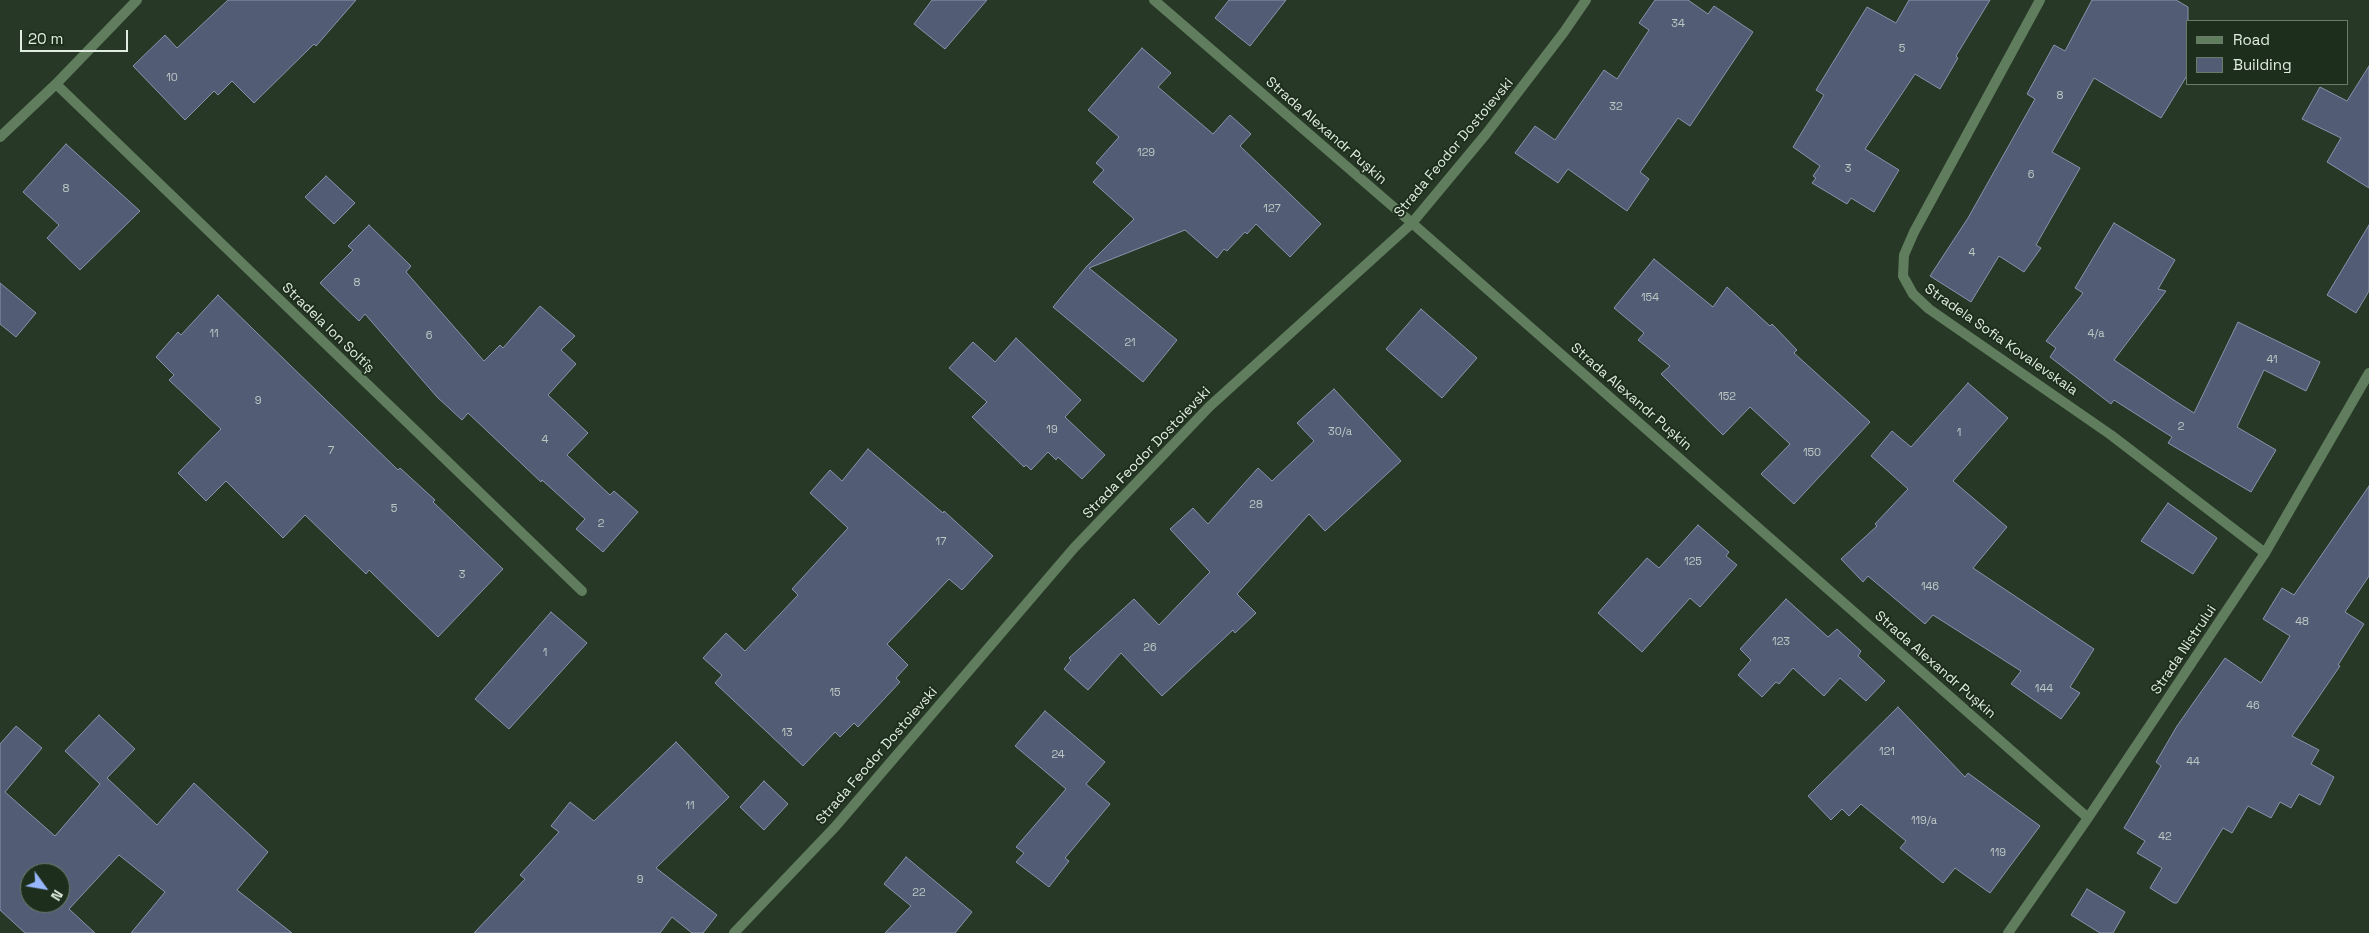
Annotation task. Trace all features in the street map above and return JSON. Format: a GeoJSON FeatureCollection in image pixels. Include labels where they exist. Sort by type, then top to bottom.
{"type":"FeatureCollection","features":[{"type":"Feature","properties":{"kind":"street"},"geometry":{"type":"LineString","coordinates":[[0,138],[56,84],[137,0]]}},
{"type":"Feature","properties":{"kind":"street","name":"Strada Alexandr Pușkin"},"geometry":{"type":"LineString","coordinates":[[1154,0],[1412,222],[2088,818]]}},
{"type":"Feature","properties":{"kind":"street","name":"Strada Feodor Dostoievski"},"geometry":{"type":"LineString","coordinates":[[734,933],[835,827],[1074,548],[1210,406],[1412,222],[1486,134],[1564,32],[1586,0]]}},
{"type":"Feature","properties":{"kind":"street","name":"Stradela Sofia Kovalevskaia"},"geometry":{"type":"LineString","coordinates":[[2040,0],[1914,232],[1904,255],[1903,276],[1913,294],[1929,309],[2112,435],[2265,553]]}},
{"type":"Feature","properties":{"kind":"street","name":"Stradela Ion Soltîș"},"geometry":{"type":"LineString","coordinates":[[56,84],[582,592]]}},
{"type":"Feature","properties":{"kind":"street","name":"Strada Nistrului"},"geometry":{"type":"LineString","coordinates":[[2008,933],[2088,818],[2265,553],[2369,373]]}},
{"type":"Feature","properties":{"kind":"building"},"geometry":{"type":"Polygon","coordinates":[[[228,0],[356,0],[316,46],[314,44],[254,103],[232,81],[218,95],[214,91],[185,120],[133,66],[165,35],[177,48],[228,0]]]}},
{"type":"Feature","properties":{"kind":"building"},"geometry":{"type":"Polygon","coordinates":[[[932,0],[987,0],[945,49],[914,24],[932,0]]]}},
{"type":"Feature","properties":{"kind":"building"},"geometry":{"type":"Polygon","coordinates":[[[1229,0],[1286,0],[1250,46],[1215,18],[1229,0]]]}},
{"type":"Feature","properties":{"kind":"building"},"geometry":{"type":"Polygon","coordinates":[[[1655,0],[1688,0],[1708,14],[1714,6],[1753,32],[1690,126],[1678,118],[1640,172],[1649,179],[1627,211],[1568,169],[1558,183],[1515,153],[1535,126],[1555,140],[1604,70],[1617,79],[1649,30],[1639,23],[1655,0]]]}},
{"type":"Feature","properties":{"kind":"building"},"geometry":{"type":"Polygon","coordinates":[[[1909,0],[1990,0],[1956,56],[1958,58],[1940,89],[1915,74],[1865,149],[1899,170],[1874,212],[1851,198],[1847,204],[1812,183],[1816,178],[1813,176],[1820,166],[1793,147],[1824,95],[1816,90],[1867,7],[1896,23],[1909,0]]]}},
{"type":"Feature","properties":{"kind":"building"},"geometry":{"type":"Polygon","coordinates":[[[2092,0],[2176,0],[2188,7],[2188,20],[2186,20],[2186,77],[2161,118],[2094,78],[2052,152],[2080,168],[2036,245],[2041,248],[2024,272],[1999,256],[1971,302],[1930,276],[1968,218],[2035,99],[2027,94],[2054,45],[2065,51],[2092,0]]]}},
{"type":"Feature","properties":{"kind":"building"},"geometry":{"type":"Polygon","coordinates":[[[1142,48],[1171,73],[1158,87],[1213,134],[1230,115],[1251,134],[1240,146],[1321,224],[1290,257],[1256,224],[1247,234],[1245,232],[1227,251],[1224,249],[1217,258],[1185,230],[1089,268],[1177,340],[1143,382],[1053,307],[1087,266],[1134,219],[1093,182],[1104,170],[1096,163],[1119,137],[1088,110],[1142,48]]]}},
{"type":"Feature","properties":{"kind":"building"},"geometry":{"type":"Polygon","coordinates":[[[2369,66],[2369,188],[2327,162],[2341,138],[2302,119],[2320,87],[2347,101],[2369,66]]]}},
{"type":"Feature","properties":{"kind":"building"},"geometry":{"type":"Polygon","coordinates":[[[66,144],[140,211],[80,270],[47,238],[59,225],[23,192],[66,144]]]}},
{"type":"Feature","properties":{"kind":"building"},"geometry":{"type":"Polygon","coordinates":[[[326,176],[355,203],[334,224],[305,197],[326,176]]]}},
{"type":"Feature","properties":{"kind":"building"},"geometry":{"type":"Polygon","coordinates":[[[2114,223],[2175,260],[2158,289],[2166,291],[2114,360],[2194,413],[2238,322],[2320,362],[2306,391],[2264,370],[2237,427],[2276,450],[2251,492],[2168,443],[2172,437],[2114,400],[2111,404],[2050,357],[2056,348],[2046,341],[2083,293],[2075,288],[2114,223]]]}},
{"type":"Feature","properties":{"kind":"building"},"geometry":{"type":"Polygon","coordinates":[[[369,225],[411,266],[406,272],[484,361],[500,345],[503,348],[540,306],[575,336],[561,350],[576,364],[548,395],[588,433],[567,455],[610,495],[614,491],[638,512],[603,552],[576,529],[585,519],[542,480],[541,482],[468,413],[462,420],[437,397],[365,314],[359,321],[320,283],[353,250],[348,246],[369,225]]]}},
{"type":"Feature","properties":{"kind":"building"},"geometry":{"type":"Polygon","coordinates":[[[2369,225],[2369,291],[2356,313],[2327,295],[2369,225]]]}},
{"type":"Feature","properties":{"kind":"building"},"geometry":{"type":"Polygon","coordinates":[[[1654,259],[1713,307],[1727,287],[1770,326],[1772,324],[1797,350],[1794,353],[1870,422],[1794,504],[1761,474],[1790,444],[1750,407],[1723,435],[1661,374],[1670,366],[1638,340],[1644,333],[1614,308],[1654,259]]]}},
{"type":"Feature","properties":{"kind":"building"},"geometry":{"type":"Polygon","coordinates":[[[0,283],[36,313],[16,337],[0,324],[0,283]]]}},
{"type":"Feature","properties":{"kind":"building"},"geometry":{"type":"Polygon","coordinates":[[[218,295],[398,470],[400,468],[435,500],[433,502],[503,569],[438,637],[369,570],[366,574],[305,515],[283,538],[226,481],[206,501],[178,473],[221,429],[169,380],[174,375],[156,357],[178,332],[181,335],[218,295]]]}},
{"type":"Feature","properties":{"kind":"building"},"geometry":{"type":"Polygon","coordinates":[[[1421,309],[1477,358],[1442,398],[1386,349],[1421,309]]]}},
{"type":"Feature","properties":{"kind":"building"},"geometry":{"type":"Polygon","coordinates":[[[1016,338],[1081,400],[1065,417],[1105,455],[1082,479],[1058,457],[1056,460],[1048,452],[1031,470],[1026,465],[1024,467],[972,417],[987,402],[949,368],[973,342],[995,362],[1016,338]]]}},
{"type":"Feature","properties":{"kind":"building"},"geometry":{"type":"Polygon","coordinates":[[[1968,383],[2008,418],[1953,481],[2007,527],[1973,568],[2094,649],[2070,687],[2080,693],[2061,719],[2011,684],[2021,671],[1933,615],[1925,624],[1868,576],[1863,582],[1841,559],[1877,526],[1875,524],[1908,489],[1871,456],[1892,431],[1911,447],[1968,383]]]}},
{"type":"Feature","properties":{"kind":"building"},"geometry":{"type":"Polygon","coordinates":[[[1334,389],[1401,461],[1325,531],[1309,514],[1237,594],[1256,613],[1235,633],[1233,630],[1162,696],[1121,653],[1088,690],[1064,669],[1071,660],[1069,658],[1134,599],[1159,625],[1210,572],[1170,529],[1193,508],[1208,524],[1258,468],[1272,481],[1314,441],[1297,423],[1334,389]]]}},
{"type":"Feature","properties":{"kind":"building"},"geometry":{"type":"Polygon","coordinates":[[[868,449],[943,513],[944,511],[993,556],[962,590],[949,579],[887,644],[908,665],[896,678],[900,682],[858,727],[854,723],[840,737],[835,732],[803,766],[715,683],[722,675],[703,658],[726,633],[745,651],[798,595],[792,589],[848,528],[810,493],[830,470],[842,481],[868,449]]]}},
{"type":"Feature","properties":{"kind":"building"},"geometry":{"type":"Polygon","coordinates":[[[2369,486],[2369,576],[2345,612],[2364,624],[2338,665],[2340,666],[2292,736],[2319,750],[2311,764],[2334,777],[2320,805],[2299,794],[2291,808],[2280,802],[2271,818],[2248,806],[2232,833],[2223,828],[2177,903],[2174,903],[2150,888],[2162,868],[2137,853],[2145,841],[2124,828],[2161,766],[2156,762],[2177,726],[2225,658],[2261,683],[2290,636],[2263,619],[2282,588],[2294,595],[2369,486]]]}},
{"type":"Feature","properties":{"kind":"building"},"geometry":{"type":"Polygon","coordinates":[[[2168,503],[2217,538],[2193,574],[2141,541],[2168,503]]]}},
{"type":"Feature","properties":{"kind":"building"},"geometry":{"type":"Polygon","coordinates":[[[1698,525],[1729,552],[1726,556],[1737,565],[1700,607],[1690,598],[1642,652],[1598,613],[1647,558],[1659,568],[1698,525]]]}},
{"type":"Feature","properties":{"kind":"building"},"geometry":{"type":"Polygon","coordinates":[[[1786,599],[1828,637],[1837,629],[1861,651],[1858,656],[1885,681],[1866,701],[1840,678],[1824,696],[1793,668],[1779,684],[1776,682],[1762,697],[1738,675],[1751,660],[1740,649],[1786,599]]]}},
{"type":"Feature","properties":{"kind":"building"},"geometry":{"type":"Polygon","coordinates":[[[551,612],[587,643],[509,729],[475,699],[551,612]]]}},
{"type":"Feature","properties":{"kind":"building"},"geometry":{"type":"Polygon","coordinates":[[[1898,707],[1965,777],[1968,773],[2040,826],[1990,893],[1955,868],[1943,883],[1900,848],[1906,841],[1861,804],[1849,816],[1842,809],[1831,820],[1808,796],[1898,707]]]}},
{"type":"Feature","properties":{"kind":"building"},"geometry":{"type":"Polygon","coordinates":[[[1045,711],[1105,762],[1086,784],[1110,804],[1065,858],[1069,861],[1049,887],[1016,862],[1024,853],[1016,847],[1066,789],[1015,746],[1045,711]]]}},
{"type":"Feature","properties":{"kind":"building"},"geometry":{"type":"Polygon","coordinates":[[[99,715],[135,749],[107,778],[157,825],[194,783],[268,852],[237,890],[292,933],[131,933],[165,892],[119,855],[70,908],[70,863],[20,863],[20,913],[70,913],[70,910],[95,933],[25,933],[0,910],[0,744],[16,726],[42,748],[5,792],[55,836],[100,784],[65,751],[99,715]]]}},
{"type":"Feature","properties":{"kind":"building"},"geometry":{"type":"Polygon","coordinates":[[[676,742],[729,797],[656,868],[717,915],[703,933],[692,933],[672,917],[660,933],[474,933],[525,879],[520,875],[559,832],[551,826],[570,802],[594,821],[676,742]]]}},
{"type":"Feature","properties":{"kind":"building"},"geometry":{"type":"Polygon","coordinates":[[[764,781],[788,804],[764,830],[740,807],[764,781]]]}},
{"type":"Feature","properties":{"kind":"building"},"geometry":{"type":"Polygon","coordinates":[[[906,857],[972,912],[955,933],[885,933],[911,906],[884,884],[906,857]]]}},
{"type":"Feature","properties":{"kind":"building"},"geometry":{"type":"Polygon","coordinates":[[[2087,889],[2125,912],[2113,933],[2100,933],[2071,915],[2087,889]]]}}]}
